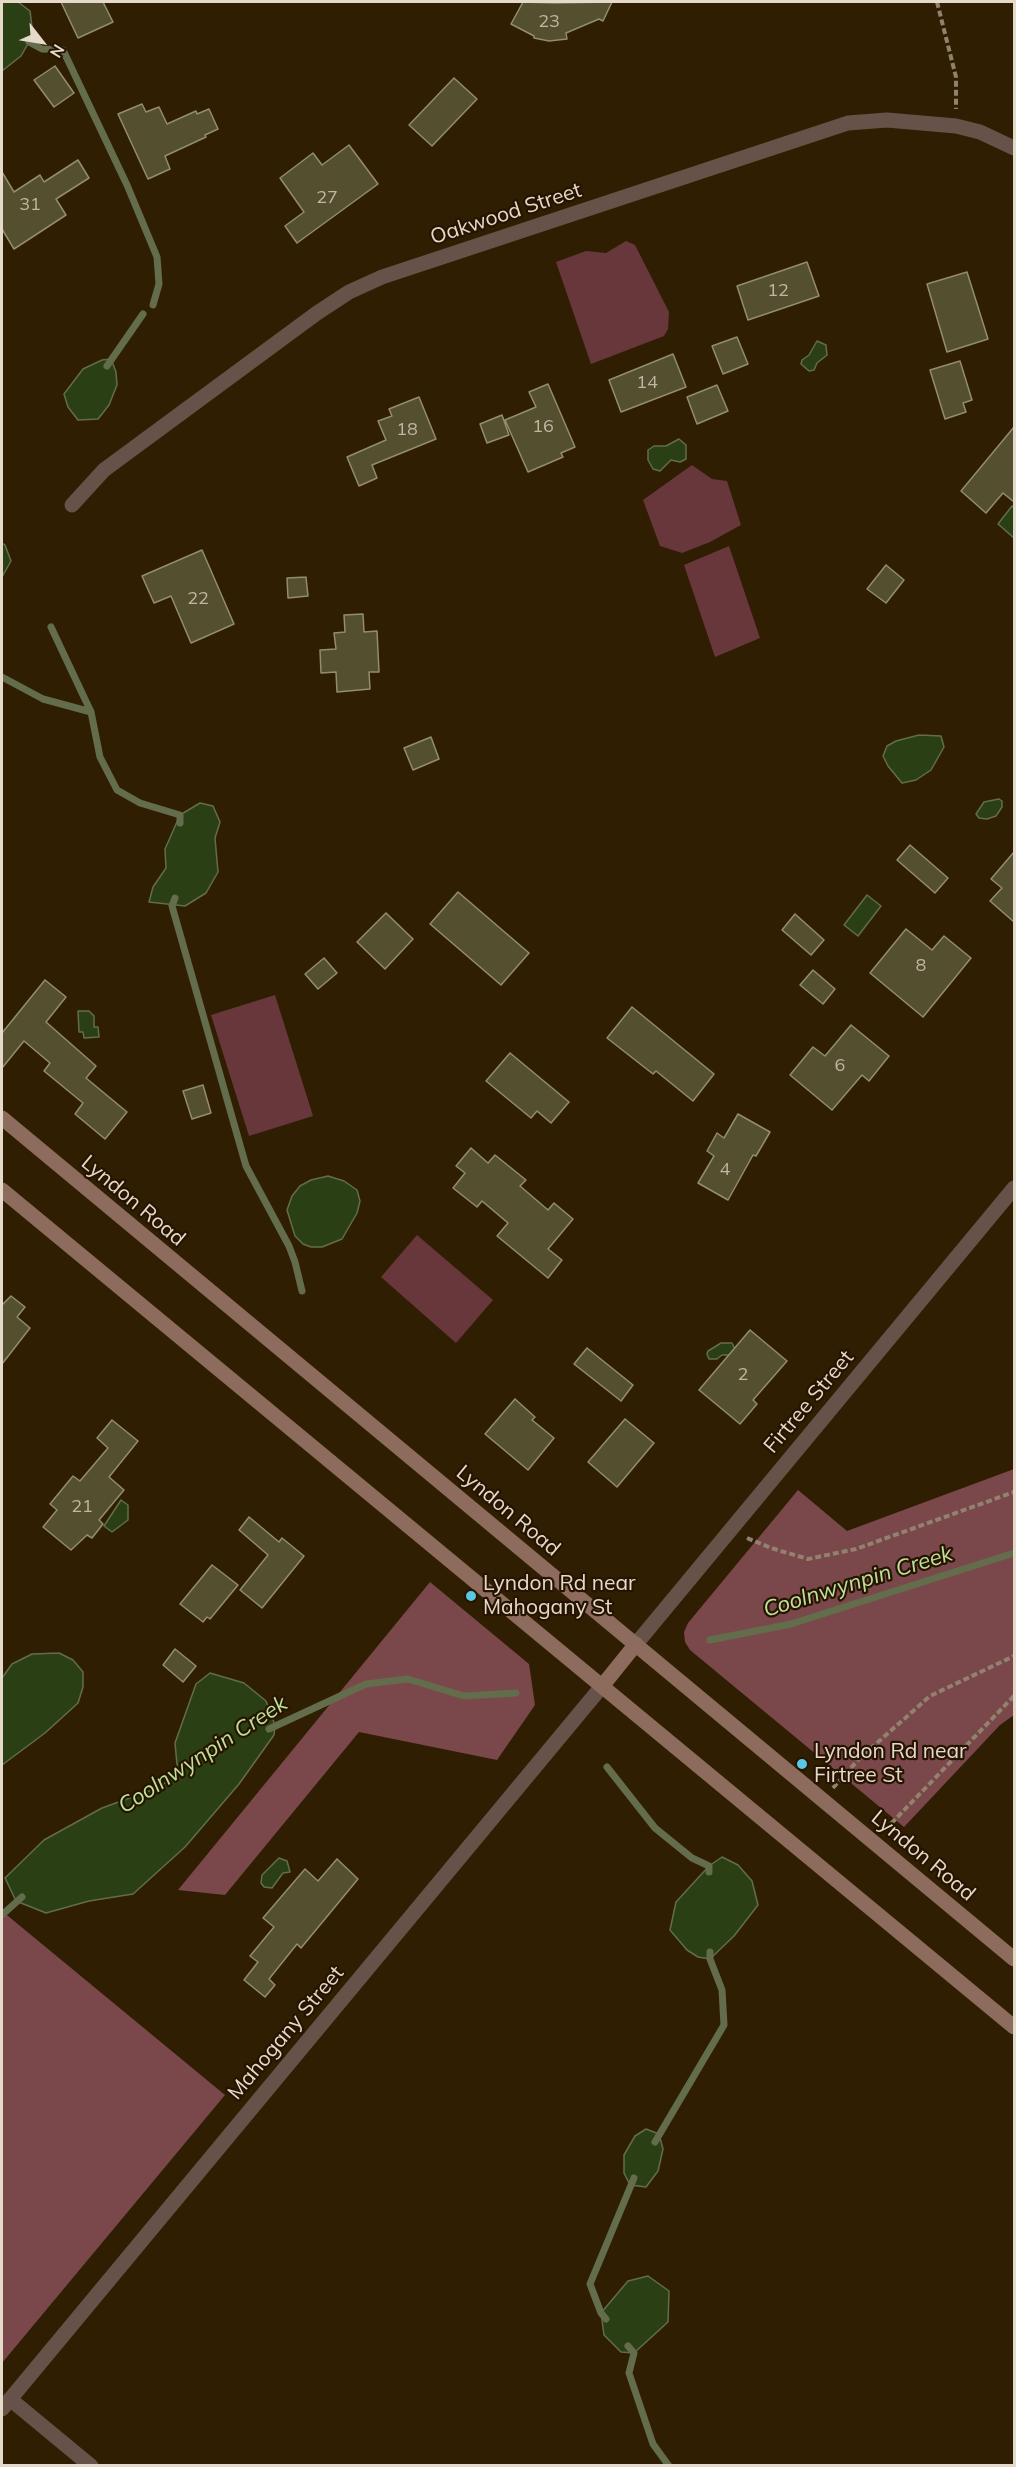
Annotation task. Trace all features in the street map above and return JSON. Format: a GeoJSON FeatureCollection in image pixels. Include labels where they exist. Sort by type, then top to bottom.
{"type":"FeatureCollection","features":[{"type":"Feature","properties":{"kind":"main road","name":"Lyndon Road"},"geometry":{"type":"LineString","coordinates":[[2,1118],[1014,1959]]}},
{"type":"Feature","properties":{"kind":"main road"},"geometry":{"type":"LineString","coordinates":[[2,1190],[1014,2026]]}},
{"type":"Feature","properties":{"kind":"main road"},"geometry":{"type":"LineString","coordinates":[[603,1685],[636,1644]]}},
{"type":"Feature","properties":{"kind":"street","name":"Oakwood Street"},"geometry":{"type":"LineString","coordinates":[[72,505],[104,470],[274,344],[341,297],[382,277],[848,123],[886,120],[956,126],[980,132],[1014,148]]}},
{"type":"Feature","properties":{"kind":"street","name":"Firtree Street"},"geometry":{"type":"LineString","coordinates":[[636,1644],[1014,1188]]}},
{"type":"Feature","properties":{"kind":"street","name":"Mahogany Street"},"geometry":{"type":"LineString","coordinates":[[6,2404],[603,1685]]}},
{"type":"Feature","properties":{"kind":"street"},"geometry":{"type":"LineString","coordinates":[[6,2404],[91,2466]]}},
{"type":"Feature","properties":{"kind":"path"},"geometry":{"type":"LineString","coordinates":[[937,2],[956,77],[956,126]]}},
{"type":"Feature","properties":{"kind":"path"},"geometry":{"type":"LineString","coordinates":[[730,1530],[771,1548],[808,1559],[856,1550],[1014,1492]]}},
{"type":"Feature","properties":{"kind":"path"},"geometry":{"type":"LineString","coordinates":[[822,1799],[859,1760],[930,1696],[1014,1656]]}},
{"type":"Feature","properties":{"kind":"path"},"geometry":{"type":"LineString","coordinates":[[874,1842],[1014,1696]]}},
{"type":"Feature","properties":{"kind":"shaded area"},"geometry":{"type":"Polygon","coordinates":[[[626,241],[635,245],[669,312],[668,329],[664,336],[591,364],[556,262],[586,251],[606,253],[626,241]]]}},
{"type":"Feature","properties":{"kind":"shaded area"},"geometry":{"type":"Polygon","coordinates":[[[692,465],[712,479],[727,481],[741,525],[710,542],[682,553],[660,546],[643,500],[692,465]]]}},
{"type":"Feature","properties":{"kind":"shaded area"},"geometry":{"type":"Polygon","coordinates":[[[729,546],[760,638],[715,657],[684,565],[729,546]]]}},
{"type":"Feature","properties":{"kind":"shaded area"},"geometry":{"type":"Polygon","coordinates":[[[275,995],[313,1116],[249,1136],[211,1015],[275,995]]]}},
{"type":"Feature","properties":{"kind":"shaded area"},"geometry":{"type":"Polygon","coordinates":[[[417,1235],[493,1300],[456,1343],[381,1277],[417,1235]]]}},
{"type":"Feature","properties":{"kind":"shaded area"},"geometry":{"type":"Polygon","coordinates":[[[1014,1469],[1014,1715],[1000,1725],[904,1827],[690,1650],[685,1642],[684,1632],[688,1623],[798,1490],[847,1531],[1014,1469]]]}},
{"type":"Feature","properties":{"kind":"shaded area"},"geometry":{"type":"Polygon","coordinates":[[[430,1582],[529,1664],[535,1705],[497,1760],[359,1732],[225,1895],[178,1890],[430,1582]]]}},
{"type":"Feature","properties":{"kind":"shaded area"},"geometry":{"type":"Polygon","coordinates":[[[2,1911],[225,2095],[2,2363],[2,1911]]]}},
{"type":"Feature","properties":{"kind":"water"},"geometry":{"type":"Polygon","coordinates":[[[2,2],[18,2],[30,11],[33,35],[21,56],[2,71],[2,2]]]}},
{"type":"Feature","properties":{"kind":"water"},"geometry":{"type":"Polygon","coordinates":[[[817,341],[826,345],[827,355],[817,363],[814,370],[809,371],[801,364],[802,360],[809,355],[817,341]]]}},
{"type":"Feature","properties":{"kind":"water"},"geometry":{"type":"Polygon","coordinates":[[[111,359],[116,372],[117,385],[109,405],[98,419],[78,420],[68,407],[64,394],[83,369],[102,360],[111,359]]]}},
{"type":"Feature","properties":{"kind":"water"},"geometry":{"type":"Polygon","coordinates":[[[679,439],[686,445],[686,459],[680,462],[671,460],[660,471],[653,469],[648,460],[648,450],[654,446],[666,446],[679,439]]]}},
{"type":"Feature","properties":{"kind":"water"},"geometry":{"type":"Polygon","coordinates":[[[1012,506],[1014,508],[1014,538],[998,524],[1012,506]]]}},
{"type":"Feature","properties":{"kind":"water"},"geometry":{"type":"Polygon","coordinates":[[[2,543],[11,561],[2,577],[2,543]]]}},
{"type":"Feature","properties":{"kind":"water"},"geometry":{"type":"Polygon","coordinates":[[[919,735],[941,736],[944,747],[931,770],[916,780],[902,783],[883,756],[887,746],[896,741],[919,735]]]}},
{"type":"Feature","properties":{"kind":"water"},"geometry":{"type":"Polygon","coordinates":[[[999,799],[1002,801],[1002,807],[996,816],[987,819],[979,818],[976,814],[984,802],[999,799]]]}},
{"type":"Feature","properties":{"kind":"water"},"geometry":{"type":"Polygon","coordinates":[[[200,803],[213,806],[220,822],[215,838],[218,872],[206,893],[185,906],[149,902],[153,887],[166,868],[165,849],[180,815],[200,803]]]}},
{"type":"Feature","properties":{"kind":"water"},"geometry":{"type":"Polygon","coordinates":[[[867,895],[881,906],[858,936],[844,925],[867,895]]]}},
{"type":"Feature","properties":{"kind":"water"},"geometry":{"type":"Polygon","coordinates":[[[78,1011],[89,1011],[94,1016],[94,1027],[98,1027],[99,1037],[84,1038],[83,1032],[79,1032],[78,1011]]]}},
{"type":"Feature","properties":{"kind":"water"},"geometry":{"type":"Polygon","coordinates":[[[328,1176],[344,1181],[357,1190],[360,1201],[357,1213],[342,1239],[322,1247],[311,1247],[303,1244],[295,1236],[287,1210],[292,1196],[300,1186],[311,1180],[328,1176]]]}},
{"type":"Feature","properties":{"kind":"water"},"geometry":{"type":"Polygon","coordinates":[[[721,1343],[732,1343],[735,1349],[730,1355],[709,1359],[708,1351],[721,1343]]]}},
{"type":"Feature","properties":{"kind":"water"},"geometry":{"type":"Polygon","coordinates":[[[121,1500],[128,1505],[128,1520],[112,1532],[104,1526],[121,1500]]]}},
{"type":"Feature","properties":{"kind":"water"},"geometry":{"type":"Polygon","coordinates":[[[59,1653],[73,1660],[83,1672],[83,1687],[78,1703],[45,1733],[2,1765],[2,1678],[12,1664],[32,1654],[59,1653]]]}},
{"type":"Feature","properties":{"kind":"water"},"geometry":{"type":"Polygon","coordinates":[[[210,1673],[244,1683],[266,1701],[275,1725],[274,1735],[239,1784],[185,1847],[133,1894],[89,1901],[46,1913],[16,1901],[5,1878],[44,1840],[102,1808],[157,1788],[178,1775],[175,1743],[196,1684],[210,1673]]]}},
{"type":"Feature","properties":{"kind":"water"},"geometry":{"type":"Polygon","coordinates":[[[722,1857],[738,1865],[752,1881],[758,1905],[734,1936],[710,1959],[698,1957],[687,1950],[670,1930],[676,1902],[709,1866],[722,1857]]]}},
{"type":"Feature","properties":{"kind":"water"},"geometry":{"type":"Polygon","coordinates":[[[279,1858],[287,1861],[290,1872],[283,1873],[272,1888],[264,1887],[261,1883],[262,1875],[279,1858]]]}},
{"type":"Feature","properties":{"kind":"water"},"geometry":{"type":"Polygon","coordinates":[[[646,2129],[659,2134],[663,2149],[658,2171],[646,2187],[630,2185],[624,2173],[624,2155],[635,2136],[646,2129]]]}},
{"type":"Feature","properties":{"kind":"water"},"geometry":{"type":"Polygon","coordinates":[[[648,2276],[669,2291],[668,2322],[634,2353],[621,2352],[604,2335],[601,2313],[628,2281],[648,2276]]]}},
{"type":"Feature","properties":{"kind":"building"},"geometry":{"type":"Polygon","coordinates":[[[61,2],[103,2],[113,22],[78,38],[61,2]]]}},
{"type":"Feature","properties":{"kind":"building"},"geometry":{"type":"Polygon","coordinates":[[[523,2],[612,2],[603,21],[599,19],[566,33],[567,39],[549,41],[534,38],[511,24],[523,2]]]}},
{"type":"Feature","properties":{"kind":"building"},"geometry":{"type":"Polygon","coordinates":[[[55,66],[74,93],[54,107],[34,80],[55,66]]]}},
{"type":"Feature","properties":{"kind":"building"},"geometry":{"type":"Polygon","coordinates":[[[454,78],[477,99],[432,146],[409,125],[454,78]]]}},
{"type":"Feature","properties":{"kind":"building"},"geometry":{"type":"Polygon","coordinates":[[[142,104],[146,112],[159,107],[167,124],[196,111],[197,114],[209,109],[218,129],[165,156],[170,169],[148,179],[118,114],[142,104]]]}},
{"type":"Feature","properties":{"kind":"building"},"geometry":{"type":"Polygon","coordinates":[[[349,145],[378,184],[297,243],[285,226],[304,212],[280,178],[313,153],[322,165],[349,145]]]}},
{"type":"Feature","properties":{"kind":"building"},"geometry":{"type":"Polygon","coordinates":[[[78,160],[89,178],[56,199],[66,215],[14,249],[2,229],[2,172],[14,192],[40,175],[44,182],[78,160]]]}},
{"type":"Feature","properties":{"kind":"building"},"geometry":{"type":"Polygon","coordinates":[[[807,262],[819,296],[748,320],[737,286],[807,262]]]}},
{"type":"Feature","properties":{"kind":"building"},"geometry":{"type":"Polygon","coordinates":[[[967,272],[988,339],[947,352],[927,284],[967,272]]]}},
{"type":"Feature","properties":{"kind":"building"},"geometry":{"type":"Polygon","coordinates":[[[737,337],[748,364],[723,374],[712,346],[737,337]]]}},
{"type":"Feature","properties":{"kind":"building"},"geometry":{"type":"Polygon","coordinates":[[[673,354],[686,387],[621,412],[609,380],[673,354]]]}},
{"type":"Feature","properties":{"kind":"building"},"geometry":{"type":"Polygon","coordinates":[[[960,361],[972,400],[963,403],[966,412],[945,419],[930,370],[960,361]]]}},
{"type":"Feature","properties":{"kind":"building"},"geometry":{"type":"Polygon","coordinates":[[[548,384],[575,447],[561,453],[563,457],[528,472],[505,420],[536,407],[529,392],[548,384]]]}},
{"type":"Feature","properties":{"kind":"building"},"geometry":{"type":"Polygon","coordinates":[[[717,385],[728,411],[697,424],[687,397],[717,385]]]}},
{"type":"Feature","properties":{"kind":"building"},"geometry":{"type":"Polygon","coordinates":[[[419,397],[436,439],[372,465],[377,478],[359,486],[347,457],[386,440],[378,421],[392,416],[389,409],[419,397]]]}},
{"type":"Feature","properties":{"kind":"building"},"geometry":{"type":"Polygon","coordinates":[[[502,415],[509,435],[487,443],[480,424],[502,415]]]}},
{"type":"Feature","properties":{"kind":"building"},"geometry":{"type":"Polygon","coordinates":[[[1014,427],[1014,502],[1003,493],[986,513],[961,491],[1014,427]]]}},
{"type":"Feature","properties":{"kind":"building"},"geometry":{"type":"Polygon","coordinates":[[[202,550],[234,624],[191,643],[171,596],[154,603],[142,576],[202,550]]]}},
{"type":"Feature","properties":{"kind":"building"},"geometry":{"type":"Polygon","coordinates":[[[886,565],[904,580],[886,603],[867,589],[886,565]]]}},
{"type":"Feature","properties":{"kind":"building"},"geometry":{"type":"Polygon","coordinates":[[[306,577],[308,596],[288,598],[287,578],[306,577]]]}},
{"type":"Feature","properties":{"kind":"building"},"geometry":{"type":"Polygon","coordinates":[[[363,614],[364,632],[377,631],[379,672],[369,672],[370,689],[337,692],[336,672],[321,673],[320,650],[336,649],[334,633],[345,632],[344,615],[363,614]]]}},
{"type":"Feature","properties":{"kind":"building"},"geometry":{"type":"Polygon","coordinates":[[[431,737],[439,759],[413,770],[404,748],[431,737]]]}},
{"type":"Feature","properties":{"kind":"building"},"geometry":{"type":"Polygon","coordinates":[[[910,845],[948,878],[935,893],[897,860],[910,845]]]}},
{"type":"Feature","properties":{"kind":"building"},"geometry":{"type":"Polygon","coordinates":[[[1014,852],[1014,922],[990,901],[1002,888],[991,879],[1014,852]]]}},
{"type":"Feature","properties":{"kind":"building"},"geometry":{"type":"Polygon","coordinates":[[[458,892],[529,953],[501,985],[430,924],[458,892]]]}},
{"type":"Feature","properties":{"kind":"building"},"geometry":{"type":"Polygon","coordinates":[[[386,913],[413,939],[385,969],[357,942],[386,913]]]}},
{"type":"Feature","properties":{"kind":"building"},"geometry":{"type":"Polygon","coordinates":[[[795,914],[824,940],[811,955],[782,930],[795,914]]]}},
{"type":"Feature","properties":{"kind":"building"},"geometry":{"type":"Polygon","coordinates":[[[906,929],[932,950],[944,936],[971,958],[923,1017],[870,973],[906,929]]]}},
{"type":"Feature","properties":{"kind":"building"},"geometry":{"type":"Polygon","coordinates":[[[324,958],[337,973],[318,989],[305,974],[324,958]]]}},
{"type":"Feature","properties":{"kind":"building"},"geometry":{"type":"Polygon","coordinates":[[[813,970],[835,989],[823,1004],[800,985],[813,970]]]}},
{"type":"Feature","properties":{"kind":"building"},"geometry":{"type":"Polygon","coordinates":[[[45,980],[66,997],[46,1022],[96,1066],[86,1078],[127,1112],[105,1139],[75,1114],[83,1103],[44,1071],[50,1063],[24,1041],[2,1068],[2,1033],[45,980]]]}},
{"type":"Feature","properties":{"kind":"building"},"geometry":{"type":"Polygon","coordinates":[[[632,1007],[714,1074],[693,1101],[656,1071],[653,1074],[607,1038],[632,1007]]]}},
{"type":"Feature","properties":{"kind":"building"},"geometry":{"type":"Polygon","coordinates":[[[851,1025],[889,1056],[869,1081],[862,1075],[832,1110],[790,1075],[813,1047],[825,1056],[851,1025]]]}},
{"type":"Feature","properties":{"kind":"building"},"geometry":{"type":"Polygon","coordinates":[[[510,1053],[569,1102],[551,1123],[537,1111],[531,1118],[486,1081],[510,1053]]]}},
{"type":"Feature","properties":{"kind":"building"},"geometry":{"type":"Polygon","coordinates":[[[203,1085],[211,1113],[192,1119],[183,1091],[203,1085]]]}},
{"type":"Feature","properties":{"kind":"building"},"geometry":{"type":"Polygon","coordinates":[[[738,1114],[770,1132],[756,1156],[753,1155],[728,1200],[698,1183],[714,1156],[707,1151],[717,1133],[724,1138],[738,1114]]]}},
{"type":"Feature","properties":{"kind":"building"},"geometry":{"type":"Polygon","coordinates":[[[471,1148],[488,1163],[495,1155],[526,1180],[520,1186],[548,1210],[554,1203],[573,1219],[548,1249],[562,1260],[548,1278],[497,1236],[508,1223],[482,1201],[477,1207],[453,1188],[465,1173],[456,1166],[471,1148]]]}},
{"type":"Feature","properties":{"kind":"building"},"geometry":{"type":"Polygon","coordinates":[[[11,1296],[25,1307],[17,1317],[30,1328],[2,1364],[2,1305],[11,1296]]]}},
{"type":"Feature","properties":{"kind":"building"},"geometry":{"type":"Polygon","coordinates":[[[750,1330],[787,1361],[753,1400],[757,1404],[740,1424],[699,1390],[750,1330]]]}},
{"type":"Feature","properties":{"kind":"building"},"geometry":{"type":"Polygon","coordinates":[[[587,1348],[633,1385],[621,1401],[574,1364],[587,1348]]]}},
{"type":"Feature","properties":{"kind":"building"},"geometry":{"type":"Polygon","coordinates":[[[515,1399],[535,1417],[532,1420],[554,1438],[528,1470],[485,1434],[515,1399]]]}},
{"type":"Feature","properties":{"kind":"building"},"geometry":{"type":"Polygon","coordinates":[[[625,1419],[654,1443],[617,1487],[588,1462],[625,1419]]]}},
{"type":"Feature","properties":{"kind":"building"},"geometry":{"type":"Polygon","coordinates":[[[112,1420],[138,1441],[109,1477],[124,1490],[99,1520],[103,1524],[92,1538],[87,1535],[71,1550],[43,1527],[57,1510],[50,1504],[73,1476],[80,1481],[108,1448],[97,1438],[112,1420]]]}},
{"type":"Feature","properties":{"kind":"building"},"geometry":{"type":"Polygon","coordinates":[[[249,1517],[279,1542],[282,1538],[304,1556],[262,1608],[240,1590],[268,1555],[239,1530],[249,1517]]]}},
{"type":"Feature","properties":{"kind":"building"},"geometry":{"type":"Polygon","coordinates":[[[212,1565],[238,1585],[210,1619],[207,1617],[203,1622],[180,1604],[212,1565]]]}},
{"type":"Feature","properties":{"kind":"building"},"geometry":{"type":"Polygon","coordinates":[[[175,1649],[196,1666],[183,1682],[163,1665],[175,1649]]]}},
{"type":"Feature","properties":{"kind":"building"},"geometry":{"type":"Polygon","coordinates":[[[337,1859],[358,1879],[301,1948],[297,1944],[269,1979],[275,1985],[265,1997],[244,1980],[258,1962],[250,1956],[274,1927],[263,1918],[305,1869],[318,1881],[337,1859]]]}},
{"type":"Feature","properties":{"kind":"waterway"},"geometry":{"type":"LineString","coordinates":[[29,42],[42,49],[63,50],[127,185],[157,257],[159,284],[153,305]]}},
{"type":"Feature","properties":{"kind":"waterway"},"geometry":{"type":"LineString","coordinates":[[107,366],[143,314]]}},
{"type":"Feature","properties":{"kind":"waterway"},"geometry":{"type":"LineString","coordinates":[[51,627],[91,712],[100,757],[117,790],[140,803],[180,815],[180,823]]}},
{"type":"Feature","properties":{"kind":"waterway"},"geometry":{"type":"LineString","coordinates":[[2,677],[43,699],[91,712]]}},
{"type":"Feature","properties":{"kind":"waterway"},"geometry":{"type":"LineString","coordinates":[[175,898],[172,906],[246,1166],[289,1246],[302,1291]]}},
{"type":"Feature","properties":{"kind":"waterway","name":"Coolnwynpin Creek"},"geometry":{"type":"LineString","coordinates":[[710,1640],[791,1624],[1014,1553]]}},
{"type":"Feature","properties":{"kind":"waterway","name":"Coolnwynpin Creek"},"geometry":{"type":"LineString","coordinates":[[269,1729],[366,1684],[408,1679],[464,1696],[516,1693]]}},
{"type":"Feature","properties":{"kind":"waterway"},"geometry":{"type":"LineString","coordinates":[[607,1767],[655,1828],[692,1858],[709,1866],[709,1872]]}},
{"type":"Feature","properties":{"kind":"waterway","name":"Coolnwynpin Creek"},"geometry":{"type":"LineString","coordinates":[[2,1915],[22,1897]]}},
{"type":"Feature","properties":{"kind":"waterway"},"geometry":{"type":"LineString","coordinates":[[655,2142],[724,2025],[722,1990],[710,1959],[710,1952]]}},
{"type":"Feature","properties":{"kind":"waterway"},"geometry":{"type":"LineString","coordinates":[[606,2319],[601,2313],[590,2284],[634,2178]]}},
{"type":"Feature","properties":{"kind":"waterway"},"geometry":{"type":"LineString","coordinates":[[628,2346],[634,2353],[629,2373],[653,2444],[669,2466]]}},
{"type":"Feature","properties":{"kind":"place","name":"Lyndon Rd near Mahogany St"},"geometry":{"type":"Point","coordinates":[471,1596]}},
{"type":"Feature","properties":{"kind":"place","name":"Lyndon Rd near Firtree St"},"geometry":{"type":"Point","coordinates":[802,1764]}}]}
